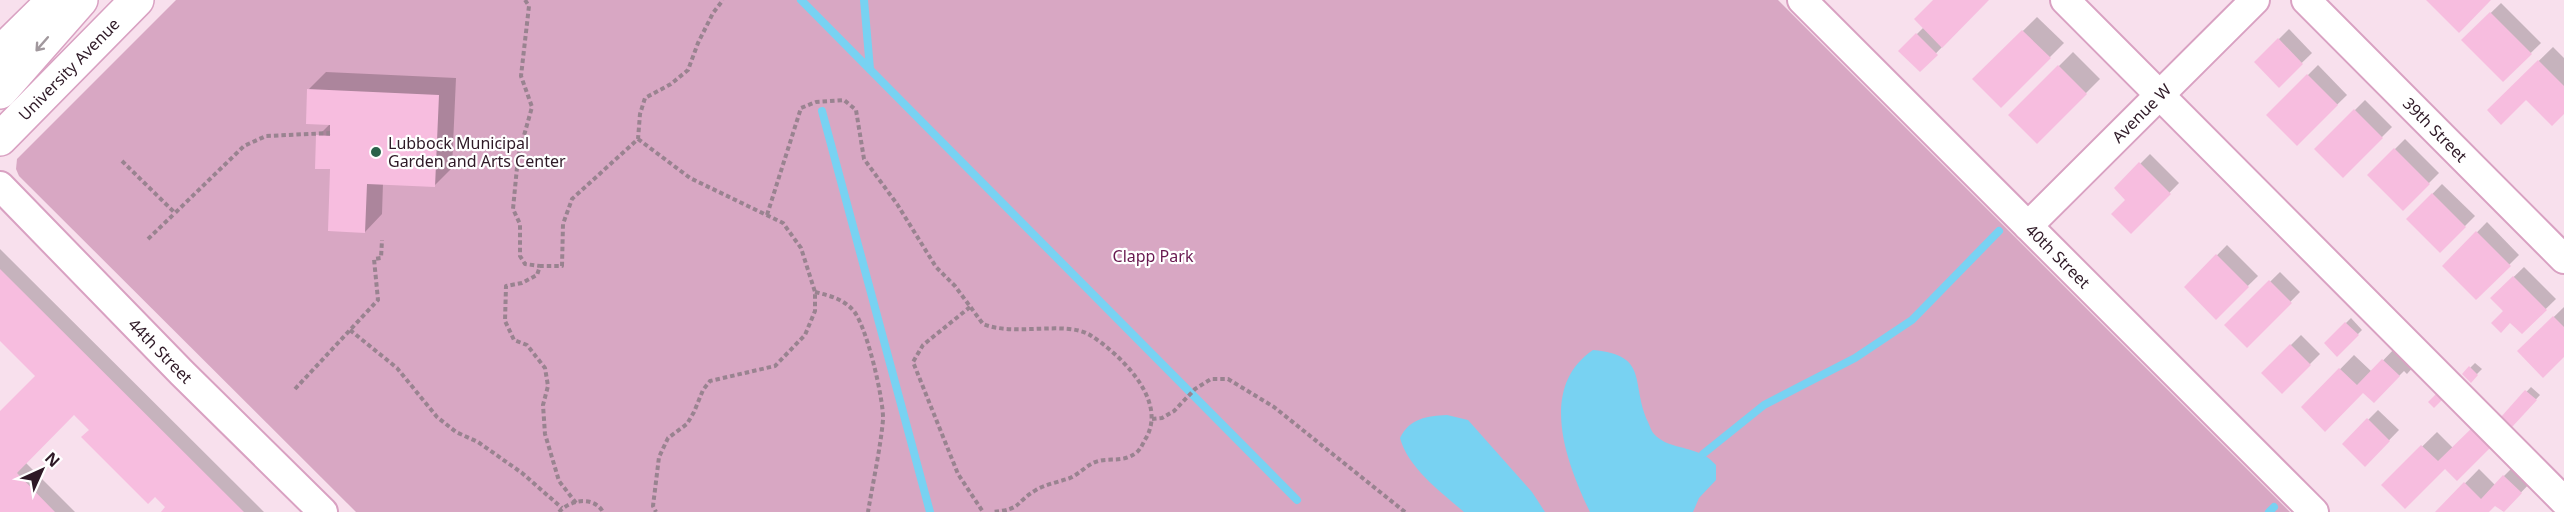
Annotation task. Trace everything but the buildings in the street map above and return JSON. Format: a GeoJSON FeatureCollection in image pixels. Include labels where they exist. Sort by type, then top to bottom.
{"type":"FeatureCollection","features":[{"type":"Feature","properties":{"kind":"main road"},"geometry":{"type":"LineString","coordinates":[[1,50],[54,0]]}},
{"type":"Feature","properties":{"kind":"main road"},"geometry":{"type":"LineString","coordinates":[[0,92],[81,0]]}},
{"type":"Feature","properties":{"kind":"main road","name":"University Avenue"},"geometry":{"type":"LineString","coordinates":[[0,140],[137,0]]}},
{"type":"Feature","properties":{"kind":"street","name":"40th Street"},"geometry":{"type":"LineString","coordinates":[[1802,0],[2314,512]]}},
{"type":"Feature","properties":{"kind":"street"},"geometry":{"type":"LineString","coordinates":[[2065,0],[2564,501]]}},
{"type":"Feature","properties":{"kind":"street","name":"Avenue W"},"geometry":{"type":"LineString","coordinates":[[2028,226],[2254,0]]}},
{"type":"Feature","properties":{"kind":"street","name":"39th Street"},"geometry":{"type":"LineString","coordinates":[[2306,0],[2564,259]]}},
{"type":"Feature","properties":{"kind":"street","name":"44th Street"},"geometry":{"type":"LineString","coordinates":[[0,186],[182,373],[323,512]]}},
{"type":"Feature","properties":{"kind":"path"},"geometry":{"type":"LineString","coordinates":[[525,0],[529,6],[521,76],[532,107],[518,158],[513,209],[520,224],[520,256],[525,264],[562,267],[563,224],[572,199],[638,139],[640,114],[645,98],[671,84],[688,70],[713,13],[723,0]]}},
{"type":"Feature","properties":{"kind":"path"},"geometry":{"type":"LineString","coordinates":[[767,215],[801,108],[816,102],[844,100],[856,110],[864,159],[897,204],[936,267],[956,286],[983,324],[992,328],[1016,331],[1063,329],[1088,334],[1118,357],[1137,378],[1149,400],[1152,419],[1149,433],[1139,451],[1125,460],[1095,462],[1072,477],[1036,490],[1013,510],[993,512]]}},
{"type":"Feature","properties":{"kind":"path"},"geometry":{"type":"LineString","coordinates":[[148,239],[244,146],[266,136],[330,133]]}},
{"type":"Feature","properties":{"kind":"path"},"geometry":{"type":"LineString","coordinates":[[638,139],[690,178],[783,223],[801,248],[815,292],[815,311],[805,335],[775,366],[710,381],[703,390],[687,424],[668,438],[659,457],[653,506],[656,512]]}},
{"type":"Feature","properties":{"kind":"path"},"geometry":{"type":"LineString","coordinates":[[122,161],[175,213]]}},
{"type":"Feature","properties":{"kind":"path"},"geometry":{"type":"LineString","coordinates":[[295,388],[378,300],[374,259],[381,258],[382,240]]}},
{"type":"Feature","properties":{"kind":"path"},"geometry":{"type":"LineString","coordinates":[[540,266],[537,275],[522,283],[506,286],[505,321],[514,340],[527,345],[545,368],[548,386],[543,405],[545,434],[560,481],[576,503]]}},
{"type":"Feature","properties":{"kind":"path"},"geometry":{"type":"LineString","coordinates":[[815,292],[839,298],[854,310],[863,330],[880,392],[883,418],[868,512]]}},
{"type":"Feature","properties":{"kind":"path"},"geometry":{"type":"LineString","coordinates":[[970,307],[923,345],[913,362],[958,474],[982,512]]}},
{"type":"Feature","properties":{"kind":"path"},"geometry":{"type":"LineString","coordinates":[[350,330],[397,368],[437,417],[456,432],[478,442],[522,473],[563,510],[587,500],[599,505],[603,512]]}},
{"type":"Feature","properties":{"kind":"path"},"geometry":{"type":"LineString","coordinates":[[1152,419],[1162,418],[1174,411],[1195,389],[1211,379],[1228,379],[1274,407],[1405,512]]}},
{"type":"Feature","properties":{"kind":"green space","name":"Clapp Park"},"geometry":{"type":"Polygon","coordinates":[[[176,0],[1778,0],[2290,512],[356,512],[19,176],[16,169],[17,159],[176,0]]]}},
{"type":"Feature","properties":{"kind":"water"},"geometry":{"type":"Polygon","coordinates":[[[1593,350],[1611,353],[1623,358],[1631,365],[1643,408],[1654,434],[1659,439],[1695,451],[1716,465],[1716,480],[1699,498],[1693,512],[1590,512],[1566,450],[1561,405],[1566,385],[1576,366],[1593,350]]]}},
{"type":"Feature","properties":{"kind":"water"},"geometry":{"type":"Polygon","coordinates":[[[1447,415],[1468,420],[1532,492],[1545,512],[1464,512],[1426,479],[1410,459],[1400,438],[1409,426],[1420,419],[1447,415]]]}},
{"type":"Feature","properties":{"kind":"waterway"},"geometry":{"type":"LineString","coordinates":[[801,0],[1297,500]]}},
{"type":"Feature","properties":{"kind":"waterway"},"geometry":{"type":"LineString","coordinates":[[864,0],[870,69]]}},
{"type":"Feature","properties":{"kind":"waterway"},"geometry":{"type":"LineString","coordinates":[[822,111],[930,512]]}},
{"type":"Feature","properties":{"kind":"waterway"},"geometry":{"type":"LineString","coordinates":[[1703,454],[1764,405],[1855,358],[1912,320],[1999,231]]}},
{"type":"Feature","properties":{"kind":"waterway"},"geometry":{"type":"LineString","coordinates":[[2269,512],[2274,507]]}},
{"type":"Feature","properties":{"kind":"place","name":"Lubbock Municipal Garden and Arts Center"},"geometry":{"type":"Point","coordinates":[376,152]}}]}
